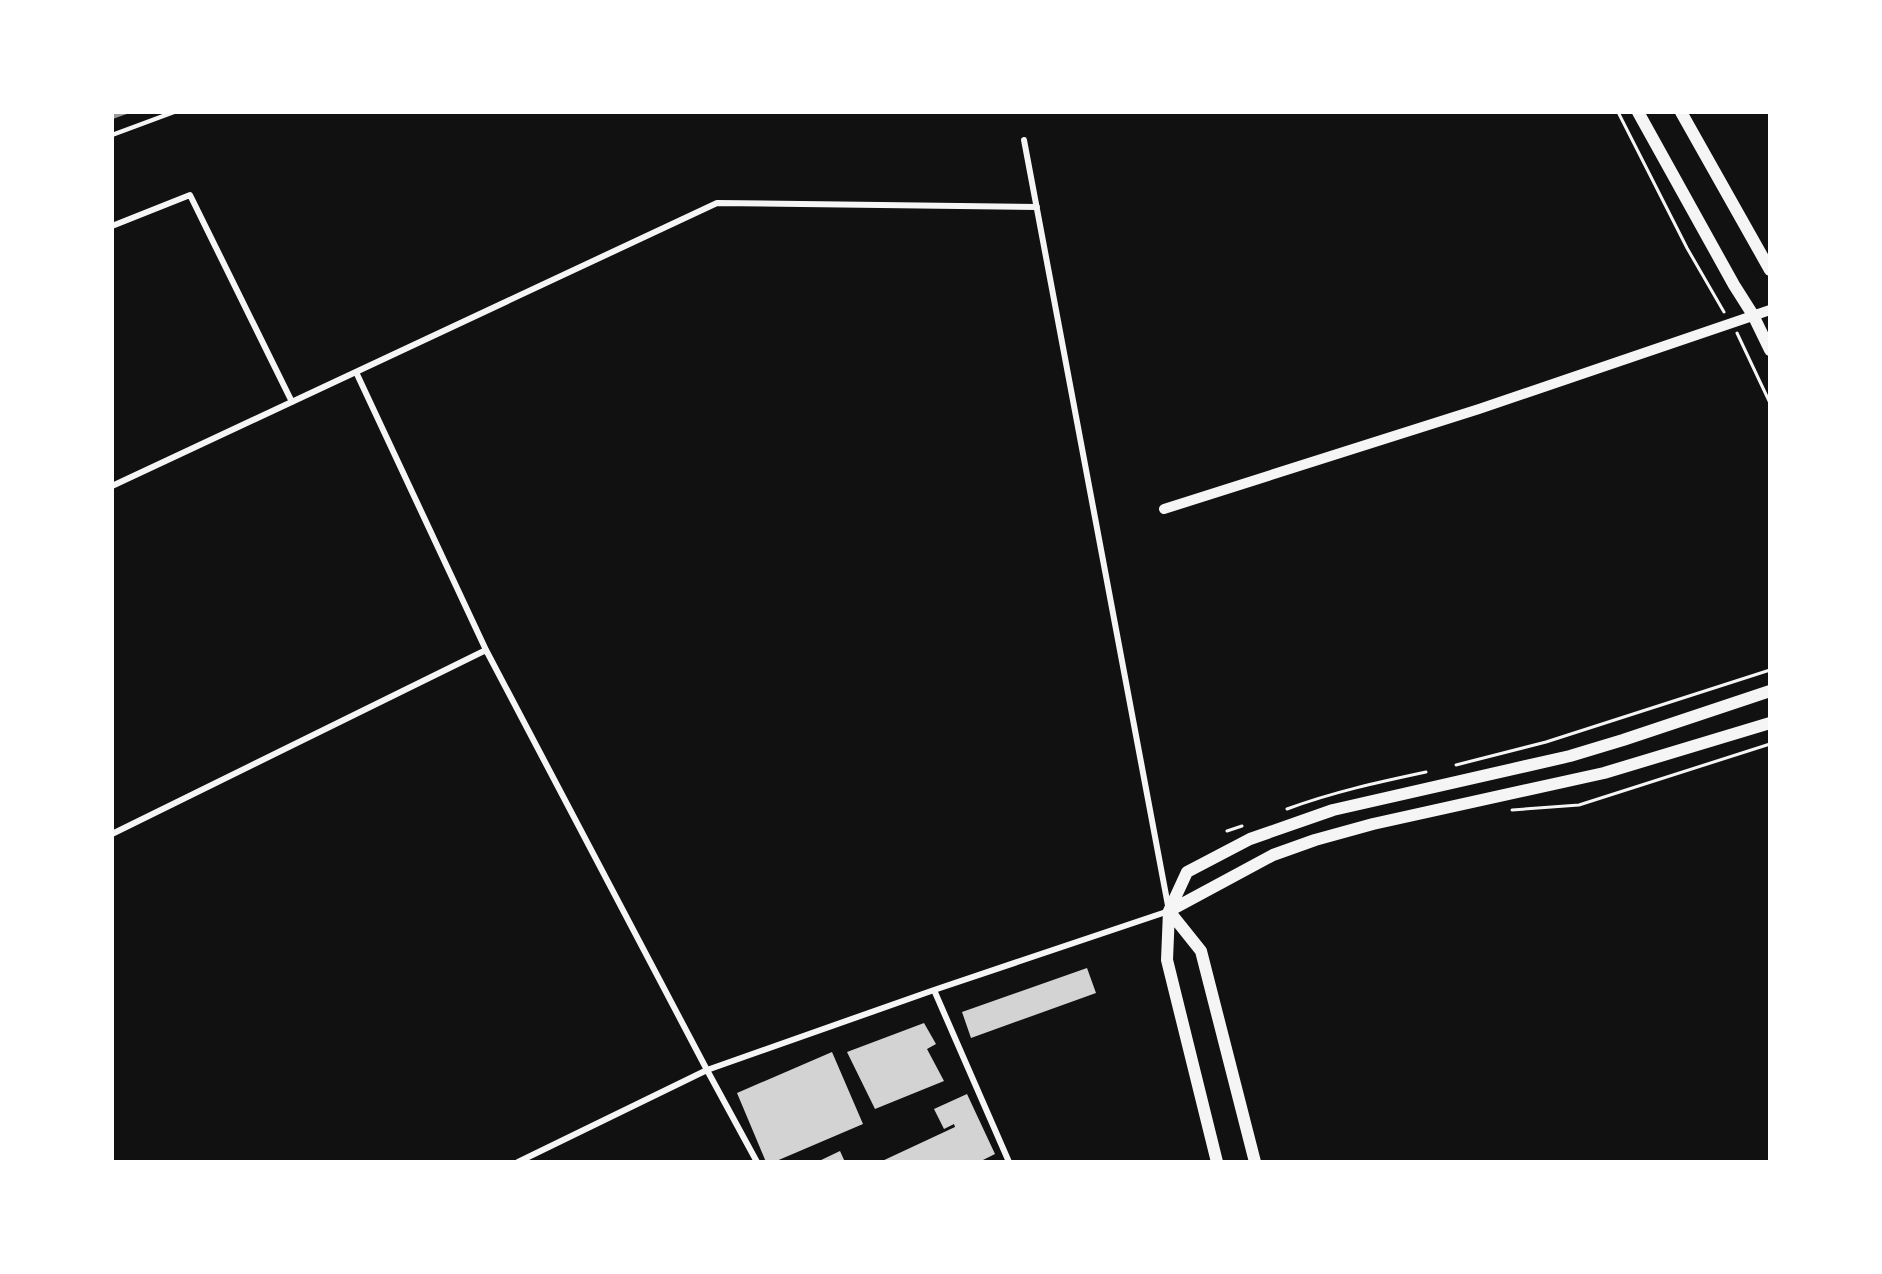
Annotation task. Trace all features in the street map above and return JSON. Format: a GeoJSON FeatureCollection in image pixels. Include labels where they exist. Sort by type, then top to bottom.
{"type":"FeatureCollection","features":[{"type":"Feature","properties":{"kind":"main road"},"geometry":{"type":"LineString","coordinates":[[1638,112],[1753,315],[1770,350]]}},
{"type":"Feature","properties":{"kind":"main road"},"geometry":{"type":"LineString","coordinates":[[1682,112],[1770,270]]}},
{"type":"Feature","properties":{"kind":"main road"},"geometry":{"type":"LineString","coordinates":[[1217,1161],[1167,960],[1169,911],[1187,872],[1250,839],[1333,810],[1570,756],[1770,691]]}},
{"type":"Feature","properties":{"kind":"main road"},"geometry":{"type":"LineString","coordinates":[[1169,911],[1273,855],[1315,840],[1374,824],[1604,773],[1770,723]]}},
{"type":"Feature","properties":{"kind":"main road"},"geometry":{"type":"LineString","coordinates":[[1169,911],[1201,951],[1255,1161]]}},
{"type":"Feature","properties":{"kind":"street"},"geometry":{"type":"LineString","coordinates":[[518,1161],[707,1070],[1169,911],[1024,140]]}},
{"type":"Feature","properties":{"kind":"street"},"geometry":{"type":"LineString","coordinates":[[112,226],[190,195],[292,402]]}},
{"type":"Feature","properties":{"kind":"street"},"geometry":{"type":"LineString","coordinates":[[112,486],[717,204],[1037,207]]}},
{"type":"Feature","properties":{"kind":"street"},"geometry":{"type":"LineString","coordinates":[[1164,509],[1479,409],[1770,310]]}},
{"type":"Feature","properties":{"kind":"street"},"geometry":{"type":"LineString","coordinates":[[356,372],[486,650],[757,1161]]}},
{"type":"Feature","properties":{"kind":"street"},"geometry":{"type":"LineString","coordinates":[[112,834],[486,650]]}},
{"type":"Feature","properties":{"kind":"street"},"geometry":{"type":"LineString","coordinates":[[934,990],[1009,1161]]}},
{"type":"Feature","properties":{"kind":"lane"},"geometry":{"type":"LineString","coordinates":[[112,135],[174,112]]}},
{"type":"Feature","properties":{"kind":"path"},"geometry":{"type":"LineString","coordinates":[[1618,112],[1688,248],[1746,349],[1770,403]]}},
{"type":"Feature","properties":{"kind":"path"},"geometry":{"type":"LineString","coordinates":[[1456,765],[1556,739],[1770,669]]}},
{"type":"Feature","properties":{"kind":"path"},"geometry":{"type":"LineString","coordinates":[[1510,810],[1579,805],[1770,744]]}},
{"type":"Feature","properties":{"kind":"path"},"geometry":{"type":"LineString","coordinates":[[1278,812],[1319,797],[1434,771]]}},
{"type":"Feature","properties":{"kind":"path"},"geometry":{"type":"LineString","coordinates":[[1227,831],[1248,823]]}},
{"type":"Feature","properties":{"kind":"building"},"geometry":{"type":"Polygon","coordinates":[[[1087,968],[1096,993],[971,1038],[962,1012],[1087,968]]]}},
{"type":"Feature","properties":{"kind":"building"},"geometry":{"type":"Polygon","coordinates":[[[924,1023],[936,1044],[927,1049],[944,1081],[875,1109],[847,1052],[924,1023]]]}},
{"type":"Feature","properties":{"kind":"building"},"geometry":{"type":"Polygon","coordinates":[[[832,1052],[863,1124],[774,1162],[766,1162],[737,1093],[832,1052]]]}},
{"type":"Feature","properties":{"kind":"building"},"geometry":{"type":"Polygon","coordinates":[[[967,1094],[995,1154],[979,1162],[880,1162],[955,1127],[954,1124],[944,1129],[934,1109],[967,1094]]]}},
{"type":"Feature","properties":{"kind":"building"},"geometry":{"type":"Polygon","coordinates":[[[840,1151],[845,1162],[817,1162],[840,1151]]]}},
{"type":"Feature","properties":{"kind":"railway"},"geometry":{"type":"LineString","coordinates":[[112,117],[126,112]]}}]}
